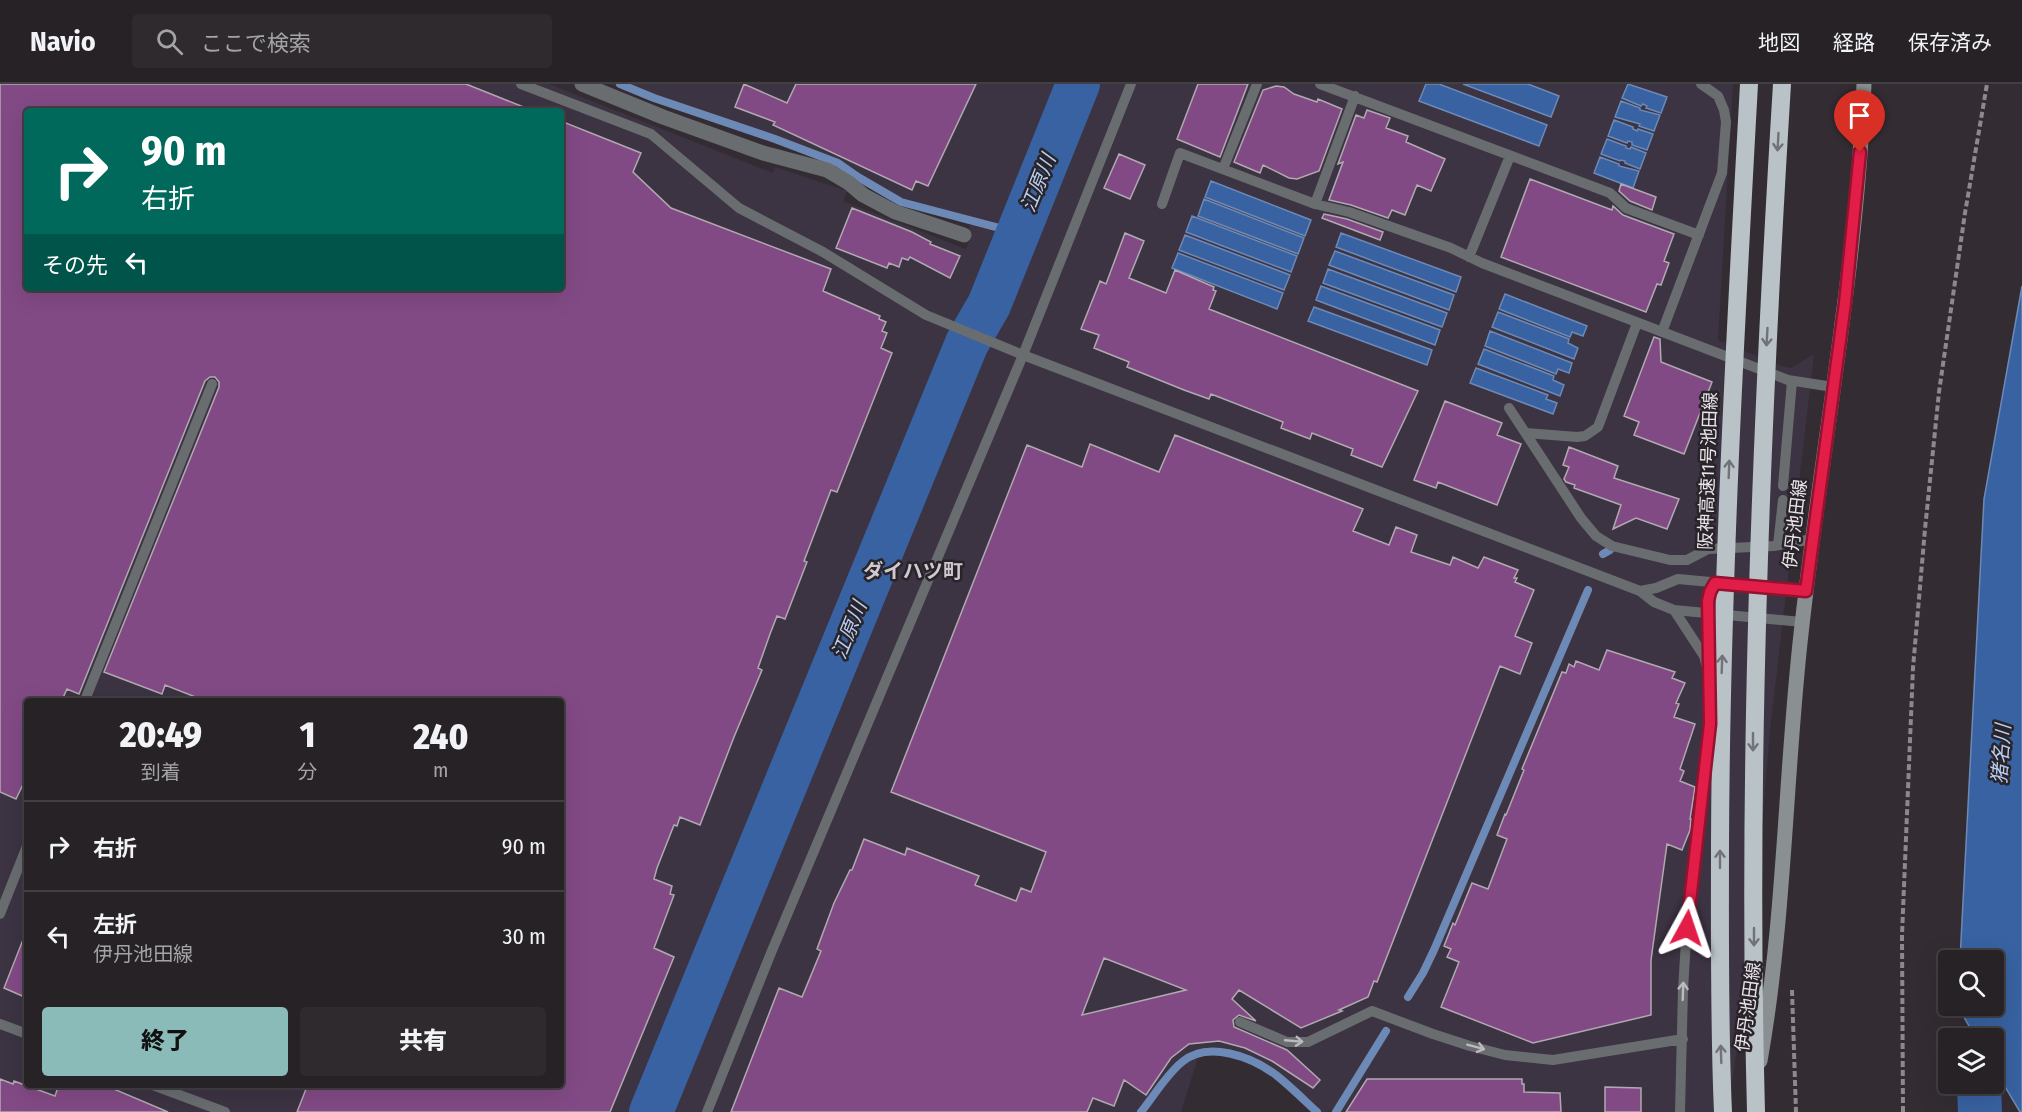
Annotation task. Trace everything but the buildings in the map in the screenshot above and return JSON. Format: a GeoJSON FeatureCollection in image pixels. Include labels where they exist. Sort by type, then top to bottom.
{"type":"FeatureCollection","features":[{"type":"Feature","properties":{"kind":"highway","name":"阪神高速11号池田線"},"geometry":{"type":"LineString","coordinates":[[1723,1112],[1720,1051],[1720,720],[1733,365],[1749,84]]}},
{"type":"Feature","properties":{"kind":"highway"},"geometry":{"type":"LineString","coordinates":[[1755,1112],[1753,729],[1767,335],[1782,84]]}},
{"type":"Feature","properties":{"kind":"main road","name":"伊丹池田線"},"geometry":{"type":"LineString","coordinates":[[1755,1112],[1758,1074],[1773,974],[1802,622],[1857,189],[1864,84]]}},
{"type":"Feature","properties":{"kind":"street"},"geometry":{"type":"LineString","coordinates":[[582,84],[663,117],[763,153],[827,170],[849,183],[863,195],[895,212],[964,235]]}},
{"type":"Feature","properties":{"kind":"lane"},"geometry":{"type":"LineString","coordinates":[[521,84],[651,134],[739,208],[823,252],[926,315],[1023,355],[1640,591],[1654,602],[1674,610],[1802,622]]}},
{"type":"Feature","properties":{"kind":"lane"},"geometry":{"type":"LineString","coordinates":[[707,1112],[771,952],[1023,355],[1131,84]]}},
{"type":"Feature","properties":{"kind":"lane"},"geometry":{"type":"LineString","coordinates":[[1223,169],[1257,84]]}},
{"type":"Feature","properties":{"kind":"lane"},"geometry":{"type":"LineString","coordinates":[[1320,84],[1611,193],[1626,208],[1699,235]]}},
{"type":"Feature","properties":{"kind":"lane"},"geometry":{"type":"LineString","coordinates":[[1662,332],[1722,173],[1726,122],[1721,101],[1713,91],[1701,84]]}},
{"type":"Feature","properties":{"kind":"lane"},"geometry":{"type":"LineString","coordinates":[[1315,204],[1355,96]]}},
{"type":"Feature","properties":{"kind":"lane"},"geometry":{"type":"LineString","coordinates":[[1162,204],[1180,153],[1315,204],[1359,216],[1451,248],[1468,257],[1792,381],[1833,387]]}},
{"type":"Feature","properties":{"kind":"lane"},"geometry":{"type":"LineString","coordinates":[[1468,257],[1510,156]]}},
{"type":"Feature","properties":{"kind":"lane"},"geometry":{"type":"LineString","coordinates":[[1526,433],[1577,437],[1585,436],[1598,427],[1637,322]]}},
{"type":"Feature","properties":{"kind":"lane"},"geometry":{"type":"LineString","coordinates":[[1783,486],[1792,381]]}},
{"type":"Feature","properties":{"kind":"lane"},"geometry":{"type":"LineString","coordinates":[[86,698],[212,384]]}},
{"type":"Feature","properties":{"kind":"lane"},"geometry":{"type":"LineString","coordinates":[[1509,408],[1581,518],[1596,536],[1612,546],[1670,560],[1687,560],[1708,549],[1778,545],[1813,539]]}},
{"type":"Feature","properties":{"kind":"lane"},"geometry":{"type":"LineString","coordinates":[[1778,545],[1782,500]]}},
{"type":"Feature","properties":{"kind":"lane"},"geometry":{"type":"LineString","coordinates":[[1640,591],[1656,588],[1678,579],[1806,591]]}},
{"type":"Feature","properties":{"kind":"lane"},"geometry":{"type":"LineString","coordinates":[[1680,1112],[1688,907],[1710,724],[1708,613],[1710,592],[1715,583]]}},
{"type":"Feature","properties":{"kind":"lane"},"geometry":{"type":"LineString","coordinates":[[1674,610],[1704,656],[1708,671]]}},
{"type":"Feature","properties":{"kind":"lane"},"geometry":{"type":"LineString","coordinates":[[0,914],[24,854]]}},
{"type":"Feature","properties":{"kind":"lane"},"geometry":{"type":"LineString","coordinates":[[1240,1022],[1287,1042],[1308,1042],[1372,1011],[1470,1046],[1505,1055],[1553,1060],[1683,1039]]}},
{"type":"Feature","properties":{"kind":"lane"},"geometry":{"type":"LineString","coordinates":[[0,1023],[24,1034]]}},
{"type":"Feature","properties":{"kind":"lane"},"geometry":{"type":"LineString","coordinates":[[161,1088],[225,1112]]}},
{"type":"Feature","properties":{"kind":"path"},"geometry":{"type":"LineString","coordinates":[[1903,1112],[1902,935],[1913,668],[1924,529],[1939,392],[1965,213],[1987,84]]}},
{"type":"Feature","properties":{"kind":"path"},"geometry":{"type":"LineString","coordinates":[[1792,988],[1796,1112]]}},
{"type":"Feature","properties":{"kind":"shaded area"},"geometry":{"type":"Polygon","coordinates":[[[0,84],[549,84],[773,173],[775,167],[847,191],[843,201],[966,249],[971,236],[968,234],[970,224],[900,205],[831,163],[654,102],[611,84],[1733,84],[1718,340],[1791,368],[1814,354],[1770,731],[1750,970],[1728,1112],[1332,1112],[1329,1110],[1321,1112],[1266,1065],[1231,1052],[1214,1049],[1200,1051],[1181,1112],[0,1112],[0,84]]]}},
{"type":"Feature","properties":{"kind":"water"},"geometry":{"type":"Polygon","coordinates":[[[1426,84],[1439,84],[1547,125],[1539,146],[1419,101],[1426,84]]]}},
{"type":"Feature","properties":{"kind":"water"},"geometry":{"type":"Polygon","coordinates":[[[1463,84],[1528,84],[1559,96],[1551,117],[1463,84]]]}},
{"type":"Feature","properties":{"kind":"water"},"geometry":{"type":"Polygon","coordinates":[[[1628,84],[1667,97],[1661,113],[1646,108],[1647,106],[1643,104],[1641,106],[1622,98],[1628,84]]]}},
{"type":"Feature","properties":{"kind":"water"},"geometry":{"type":"Polygon","coordinates":[[[1621,101],[1640,108],[1640,110],[1660,115],[1654,131],[1639,126],[1640,124],[1615,117],[1621,101]]]}},
{"type":"Feature","properties":{"kind":"water"},"geometry":{"type":"Polygon","coordinates":[[[1614,120],[1633,127],[1637,131],[1638,129],[1653,134],[1647,150],[1632,145],[1632,142],[1627,143],[1608,136],[1614,120]]]}},
{"type":"Feature","properties":{"kind":"water"},"geometry":{"type":"Polygon","coordinates":[[[1607,139],[1626,146],[1626,148],[1631,147],[1646,153],[1640,169],[1625,161],[1601,154],[1607,139]]]}},
{"type":"Feature","properties":{"kind":"water"},"geometry":{"type":"Polygon","coordinates":[[[1600,157],[1619,164],[1619,166],[1639,171],[1633,188],[1594,173],[1600,157]]]}},
{"type":"Feature","properties":{"kind":"water"},"geometry":{"type":"Polygon","coordinates":[[[1211,181],[1311,220],[1305,236],[1205,197],[1211,181]]]}},
{"type":"Feature","properties":{"kind":"water"},"geometry":{"type":"Polygon","coordinates":[[[1204,199],[1304,238],[1298,254],[1198,216],[1204,199]]]}},
{"type":"Feature","properties":{"kind":"water"},"geometry":{"type":"Polygon","coordinates":[[[1192,216],[1297,256],[1291,272],[1186,232],[1192,216]]]}},
{"type":"Feature","properties":{"kind":"water"},"geometry":{"type":"Polygon","coordinates":[[[1341,233],[1461,277],[1456,292],[1336,247],[1341,233]]]}},
{"type":"Feature","properties":{"kind":"water"},"geometry":{"type":"Polygon","coordinates":[[[1185,235],[1290,275],[1284,290],[1179,250],[1185,235]]]}},
{"type":"Feature","properties":{"kind":"water"},"geometry":{"type":"Polygon","coordinates":[[[1335,251],[1454,295],[1449,310],[1329,265],[1335,251]]]}},
{"type":"Feature","properties":{"kind":"water"},"geometry":{"type":"Polygon","coordinates":[[[1178,253],[1283,293],[1277,309],[1172,268],[1178,253]]]}},
{"type":"Feature","properties":{"kind":"water"},"geometry":{"type":"Polygon","coordinates":[[[1328,269],[1447,313],[1442,327],[1323,283],[1328,269]]]}},
{"type":"Feature","properties":{"kind":"water"},"geometry":{"type":"Polygon","coordinates":[[[1321,286],[1440,330],[1435,345],[1316,300],[1321,286]]]}},
{"type":"Feature","properties":{"kind":"water","name":"猪名川"},"geometry":{"type":"Polygon","coordinates":[[[2022,286],[2022,1112],[2004,1085],[2004,1028],[1970,1028],[1963,1016],[2004,1016],[2004,950],[1961,950],[1984,499],[2022,286]]]}},
{"type":"Feature","properties":{"kind":"water"},"geometry":{"type":"Polygon","coordinates":[[[1505,294],[1587,326],[1583,336],[1572,332],[1570,337],[1499,309],[1505,294]]]}},
{"type":"Feature","properties":{"kind":"water"},"geometry":{"type":"Polygon","coordinates":[[[1314,307],[1432,350],[1427,365],[1308,321],[1314,307]]]}},
{"type":"Feature","properties":{"kind":"water"},"geometry":{"type":"Polygon","coordinates":[[[1498,312],[1569,339],[1568,343],[1578,348],[1574,359],[1492,327],[1498,312]]]}},
{"type":"Feature","properties":{"kind":"water"},"geometry":{"type":"Polygon","coordinates":[[[1490,331],[1572,363],[1569,373],[1558,369],[1556,374],[1485,346],[1490,331]]]}},
{"type":"Feature","properties":{"kind":"water"},"geometry":{"type":"Polygon","coordinates":[[[1484,349],[1554,376],[1553,380],[1564,385],[1560,396],[1478,364],[1484,349]]]}},
{"type":"Feature","properties":{"kind":"water"},"geometry":{"type":"Polygon","coordinates":[[[1476,368],[1548,395],[1546,399],[1557,403],[1553,414],[1470,383],[1476,368]]]}},
{"type":"Feature","properties":{"kind":"waterway"},"geometry":{"type":"LineString","coordinates":[[620,84],[838,163],[901,202],[1018,233]]}},
{"type":"Feature","properties":{"kind":"waterway","name":"江原川"},"geometry":{"type":"LineString","coordinates":[[651,1112],[967,343],[989,305],[1078,84]]}},
{"type":"Feature","properties":{"kind":"waterway"},"geometry":{"type":"LineString","coordinates":[[1603,554],[1610,550]]}},
{"type":"Feature","properties":{"kind":"waterway"},"geometry":{"type":"LineString","coordinates":[[1408,997],[1434,950],[1588,590]]}},
{"type":"Feature","properties":{"kind":"waterway"},"geometry":{"type":"LineString","coordinates":[[1336,1112],[1386,1031]]}},
{"type":"Feature","properties":{"kind":"waterway"},"geometry":{"type":"LineString","coordinates":[[1141,1112],[1176,1067],[1204,1052],[1230,1054],[1255,1062],[1276,1075],[1317,1112]]}},
{"type":"Feature","properties":{"kind":"waterway"},"geometry":{"type":"LineString","coordinates":[[1979,1094],[1980,1112]]}},
{"type":"Feature","properties":{"kind":"district","name":"ダイハツ町"},"geometry":{"type":"Point","coordinates":[913,571]}},
{"type":"Feature","properties":{"kind":"route"},"geometry":{"type":"LineString","coordinates":[[1687,928],[1710,724],[1708,671],[1710,592],[1715,583],[1806,591],[1845,303],[1860,152]]}}]}
